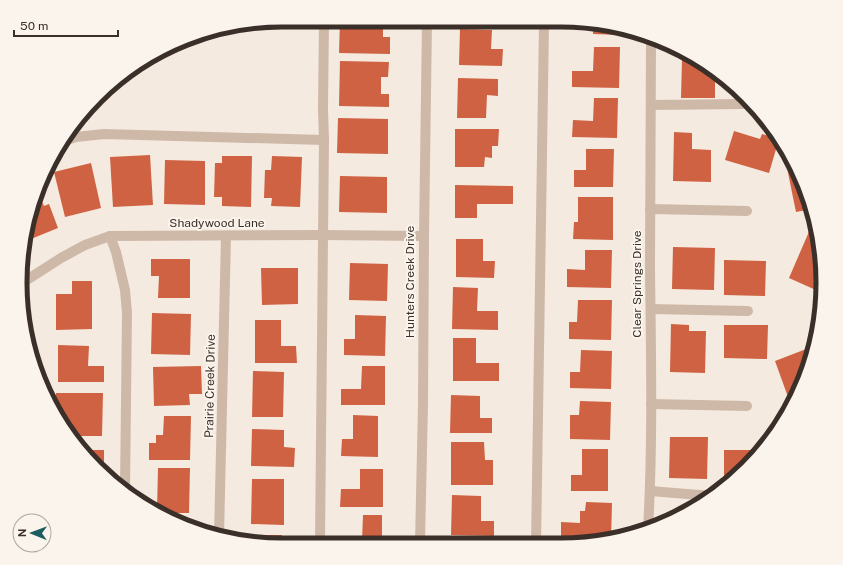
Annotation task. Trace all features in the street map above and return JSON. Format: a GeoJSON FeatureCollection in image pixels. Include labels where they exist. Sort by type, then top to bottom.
{"type":"FeatureCollection","features":[{"type":"Feature","properties":{"kind":"street"},"geometry":{"type":"LineString","coordinates":[[320,538],[324,27]]}},
{"type":"Feature","properties":{"kind":"street","name":"Hunters Creek Drive"},"geometry":{"type":"LineString","coordinates":[[420,538],[427,27]]}},
{"type":"Feature","properties":{"kind":"street"},"geometry":{"type":"LineString","coordinates":[[536,538],[544,27]]}},
{"type":"Feature","properties":{"kind":"street","name":"Clear Springs Drive"},"geometry":{"type":"LineString","coordinates":[[648,522],[651,404],[651,44]]}},
{"type":"Feature","properties":{"kind":"street"},"geometry":{"type":"LineString","coordinates":[[651,105],[743,104]]}},
{"type":"Feature","properties":{"kind":"street"},"geometry":{"type":"LineString","coordinates":[[72,138],[104,134],[324,140]]}},
{"type":"Feature","properties":{"kind":"street"},"geometry":{"type":"LineString","coordinates":[[650,208],[747,211]]}},
{"type":"Feature","properties":{"kind":"street"},"geometry":{"type":"LineString","coordinates":[[110,236],[116,252],[125,290],[127,313],[125,484]]}},
{"type":"Feature","properties":{"kind":"street","name":"Shadywood Lane"},"geometry":{"type":"LineString","coordinates":[[27,280],[85,245],[110,236],[424,236]]}},
{"type":"Feature","properties":{"kind":"street","name":"Prairie Creek Drive"},"geometry":{"type":"LineString","coordinates":[[220,530],[226,236]]}},
{"type":"Feature","properties":{"kind":"street"},"geometry":{"type":"LineString","coordinates":[[651,309],[748,311]]}},
{"type":"Feature","properties":{"kind":"street"},"geometry":{"type":"LineString","coordinates":[[651,404],[748,406]]}},
{"type":"Feature","properties":{"kind":"street"},"geometry":{"type":"LineString","coordinates":[[650,491],[702,495]]}},
{"type":"Feature","properties":{"kind":"building"},"geometry":{"type":"Polygon","coordinates":[[[340,27],[383,27],[383,37],[390,37],[390,54],[339,53],[340,27]]]}},
{"type":"Feature","properties":{"kind":"building"},"geometry":{"type":"Polygon","coordinates":[[[460,29],[492,30],[491,49],[503,49],[502,66],[459,65],[460,29]]]}},
{"type":"Feature","properties":{"kind":"building"},"geometry":{"type":"Polygon","coordinates":[[[593,29],[619,35],[593,34],[593,29]]]}},
{"type":"Feature","properties":{"kind":"building"},"geometry":{"type":"Polygon","coordinates":[[[594,47],[620,47],[619,88],[572,87],[572,71],[593,71],[594,47]]]}},
{"type":"Feature","properties":{"kind":"building"},"geometry":{"type":"Polygon","coordinates":[[[682,59],[684,59],[715,79],[715,98],[681,98],[682,59]]]}},
{"type":"Feature","properties":{"kind":"building"},"geometry":{"type":"Polygon","coordinates":[[[340,61],[389,62],[388,77],[381,77],[381,94],[389,94],[389,107],[339,106],[340,61]]]}},
{"type":"Feature","properties":{"kind":"building"},"geometry":{"type":"Polygon","coordinates":[[[458,78],[498,79],[498,96],[487,95],[486,118],[457,118],[458,78]]]}},
{"type":"Feature","properties":{"kind":"building"},"geometry":{"type":"Polygon","coordinates":[[[594,98],[618,98],[617,138],[572,137],[573,120],[593,121],[594,98]]]}},
{"type":"Feature","properties":{"kind":"building"},"geometry":{"type":"Polygon","coordinates":[[[338,118],[388,119],[388,154],[337,153],[338,118]]]}},
{"type":"Feature","properties":{"kind":"building"},"geometry":{"type":"Polygon","coordinates":[[[455,129],[499,129],[498,146],[492,146],[492,158],[485,157],[484,167],[455,167],[455,129]]]}},
{"type":"Feature","properties":{"kind":"building"},"geometry":{"type":"Polygon","coordinates":[[[734,131],[760,139],[762,134],[770,136],[777,147],[769,173],[725,160],[734,131]]]}},
{"type":"Feature","properties":{"kind":"building"},"geometry":{"type":"Polygon","coordinates":[[[674,132],[692,133],[692,149],[711,150],[711,182],[673,181],[674,132]]]}},
{"type":"Feature","properties":{"kind":"building"},"geometry":{"type":"Polygon","coordinates":[[[586,149],[614,149],[613,187],[574,187],[574,170],[586,170],[586,149]]]}},
{"type":"Feature","properties":{"kind":"building"},"geometry":{"type":"Polygon","coordinates":[[[150,155],[153,205],[113,207],[110,157],[150,155]]]}},
{"type":"Feature","properties":{"kind":"building"},"geometry":{"type":"Polygon","coordinates":[[[222,156],[252,156],[251,207],[222,206],[222,197],[214,197],[215,163],[222,163],[222,156]]]}},
{"type":"Feature","properties":{"kind":"building"},"geometry":{"type":"Polygon","coordinates":[[[272,156],[302,157],[300,207],[271,206],[272,198],[264,198],[265,170],[271,170],[272,156]]]}},
{"type":"Feature","properties":{"kind":"building"},"geometry":{"type":"Polygon","coordinates":[[[165,160],[205,161],[205,205],[164,204],[165,160]]]}},
{"type":"Feature","properties":{"kind":"building"},"geometry":{"type":"Polygon","coordinates":[[[91,163],[101,208],[65,217],[54,172],[91,163]]]}},
{"type":"Feature","properties":{"kind":"building"},"geometry":{"type":"Polygon","coordinates":[[[786,163],[797,185],[805,210],[796,212],[786,163]]]}},
{"type":"Feature","properties":{"kind":"building"},"geometry":{"type":"Polygon","coordinates":[[[340,176],[387,177],[387,213],[339,212],[340,176]]]}},
{"type":"Feature","properties":{"kind":"building"},"geometry":{"type":"Polygon","coordinates":[[[455,185],[513,186],[513,204],[477,204],[477,218],[455,218],[455,185]]]}},
{"type":"Feature","properties":{"kind":"building"},"geometry":{"type":"Polygon","coordinates":[[[578,197],[613,197],[613,240],[573,239],[574,222],[578,222],[578,197]]]}},
{"type":"Feature","properties":{"kind":"building"},"geometry":{"type":"Polygon","coordinates":[[[41,199],[44,206],[49,204],[58,228],[31,239],[41,199]]]}},
{"type":"Feature","properties":{"kind":"building"},"geometry":{"type":"Polygon","coordinates":[[[810,229],[814,249],[816,290],[789,278],[810,229]]]}},
{"type":"Feature","properties":{"kind":"building"},"geometry":{"type":"Polygon","coordinates":[[[456,239],[483,239],[483,261],[495,261],[494,278],[456,277],[456,239]]]}},
{"type":"Feature","properties":{"kind":"building"},"geometry":{"type":"Polygon","coordinates":[[[673,247],[715,248],[714,290],[672,289],[673,247]]]}},
{"type":"Feature","properties":{"kind":"building"},"geometry":{"type":"Polygon","coordinates":[[[585,250],[612,250],[611,288],[567,287],[567,269],[585,270],[585,250]]]}},
{"type":"Feature","properties":{"kind":"building"},"geometry":{"type":"Polygon","coordinates":[[[151,259],[190,259],[190,298],[158,298],[159,276],[151,276],[151,259]]]}},
{"type":"Feature","properties":{"kind":"building"},"geometry":{"type":"Polygon","coordinates":[[[724,260],[766,261],[765,296],[724,295],[724,260]]]}},
{"type":"Feature","properties":{"kind":"building"},"geometry":{"type":"Polygon","coordinates":[[[350,263],[388,264],[387,301],[349,300],[350,263]]]}},
{"type":"Feature","properties":{"kind":"building"},"geometry":{"type":"Polygon","coordinates":[[[261,268],[298,268],[298,304],[262,305],[261,268]]]}},
{"type":"Feature","properties":{"kind":"building"},"geometry":{"type":"Polygon","coordinates":[[[72,281],[92,281],[92,329],[56,330],[56,294],[72,294],[72,281]]]}},
{"type":"Feature","properties":{"kind":"building"},"geometry":{"type":"Polygon","coordinates":[[[453,287],[478,288],[477,311],[498,311],[498,330],[452,329],[453,287]]]}},
{"type":"Feature","properties":{"kind":"building"},"geometry":{"type":"Polygon","coordinates":[[[578,300],[612,300],[611,340],[569,339],[569,322],[577,322],[578,300]]]}},
{"type":"Feature","properties":{"kind":"building"},"geometry":{"type":"Polygon","coordinates":[[[152,313],[191,314],[190,355],[151,354],[152,313]]]}},
{"type":"Feature","properties":{"kind":"building"},"geometry":{"type":"Polygon","coordinates":[[[355,315],[386,316],[385,356],[344,355],[344,339],[355,339],[355,315]]]}},
{"type":"Feature","properties":{"kind":"building"},"geometry":{"type":"Polygon","coordinates":[[[255,320],[281,320],[281,346],[296,346],[297,363],[255,363],[255,320]]]}},
{"type":"Feature","properties":{"kind":"building"},"geometry":{"type":"Polygon","coordinates":[[[671,324],[689,325],[689,331],[706,331],[705,373],[670,372],[671,324]]]}},
{"type":"Feature","properties":{"kind":"building"},"geometry":{"type":"Polygon","coordinates":[[[724,325],[768,325],[767,359],[724,358],[724,325]]]}},
{"type":"Feature","properties":{"kind":"building"},"geometry":{"type":"Polygon","coordinates":[[[453,338],[476,338],[476,363],[499,363],[499,381],[453,381],[453,338]]]}},
{"type":"Feature","properties":{"kind":"building"},"geometry":{"type":"Polygon","coordinates":[[[58,345],[89,346],[88,366],[104,366],[104,382],[58,382],[58,345]]]}},
{"type":"Feature","properties":{"kind":"building"},"geometry":{"type":"Polygon","coordinates":[[[807,349],[797,380],[790,396],[788,397],[775,361],[807,349]]]}},
{"type":"Feature","properties":{"kind":"building"},"geometry":{"type":"Polygon","coordinates":[[[581,350],[612,351],[611,389],[570,388],[570,372],[580,372],[581,350]]]}},
{"type":"Feature","properties":{"kind":"building"},"geometry":{"type":"Polygon","coordinates":[[[201,366],[202,394],[189,394],[190,405],[154,406],[153,367],[201,366]]]}},
{"type":"Feature","properties":{"kind":"building"},"geometry":{"type":"Polygon","coordinates":[[[362,366],[385,366],[385,405],[341,405],[341,389],[361,389],[362,366]]]}},
{"type":"Feature","properties":{"kind":"building"},"geometry":{"type":"Polygon","coordinates":[[[253,371],[284,372],[283,417],[252,417],[253,371]]]}},
{"type":"Feature","properties":{"kind":"building"},"geometry":{"type":"Polygon","coordinates":[[[56,393],[103,393],[102,436],[79,436],[56,401],[56,393]]]}},
{"type":"Feature","properties":{"kind":"building"},"geometry":{"type":"Polygon","coordinates":[[[451,395],[480,396],[480,418],[492,418],[492,433],[450,433],[451,395]]]}},
{"type":"Feature","properties":{"kind":"building"},"geometry":{"type":"Polygon","coordinates":[[[580,401],[611,402],[610,440],[570,439],[570,415],[579,415],[580,401]]]}},
{"type":"Feature","properties":{"kind":"building"},"geometry":{"type":"Polygon","coordinates":[[[353,415],[378,416],[378,457],[341,456],[342,439],[353,439],[353,415]]]}},
{"type":"Feature","properties":{"kind":"building"},"geometry":{"type":"Polygon","coordinates":[[[164,416],[191,416],[190,460],[149,460],[149,443],[156,443],[156,435],[163,435],[164,416]]]}},
{"type":"Feature","properties":{"kind":"building"},"geometry":{"type":"Polygon","coordinates":[[[252,429],[284,430],[284,447],[295,448],[294,467],[251,466],[252,429]]]}},
{"type":"Feature","properties":{"kind":"building"},"geometry":{"type":"Polygon","coordinates":[[[670,437],[708,437],[707,479],[669,478],[670,437]]]}},
{"type":"Feature","properties":{"kind":"building"},"geometry":{"type":"Polygon","coordinates":[[[451,442],[484,442],[485,460],[493,460],[493,485],[451,485],[451,442]]]}},
{"type":"Feature","properties":{"kind":"building"},"geometry":{"type":"Polygon","coordinates":[[[582,449],[608,449],[608,491],[571,491],[571,475],[582,475],[582,449]]]}},
{"type":"Feature","properties":{"kind":"building"},"geometry":{"type":"Polygon","coordinates":[[[89,450],[104,450],[104,465],[89,450]]]}},
{"type":"Feature","properties":{"kind":"building"},"geometry":{"type":"Polygon","coordinates":[[[724,450],[754,450],[729,475],[724,479],[724,450]]]}},
{"type":"Feature","properties":{"kind":"building"},"geometry":{"type":"Polygon","coordinates":[[[158,468],[190,468],[189,513],[171,513],[157,505],[158,468]]]}},
{"type":"Feature","properties":{"kind":"building"},"geometry":{"type":"Polygon","coordinates":[[[360,469],[383,469],[383,507],[340,507],[341,489],[360,489],[360,469]]]}},
{"type":"Feature","properties":{"kind":"building"},"geometry":{"type":"Polygon","coordinates":[[[252,479],[284,479],[284,525],[251,524],[252,479]]]}},
{"type":"Feature","properties":{"kind":"building"},"geometry":{"type":"Polygon","coordinates":[[[452,495],[481,496],[481,521],[494,521],[494,536],[451,535],[452,495]]]}},
{"type":"Feature","properties":{"kind":"building"},"geometry":{"type":"Polygon","coordinates":[[[586,502],[612,503],[611,533],[594,536],[561,538],[561,522],[580,523],[580,511],[585,511],[586,502]]]}},
{"type":"Feature","properties":{"kind":"building"},"geometry":{"type":"Polygon","coordinates":[[[363,515],[382,515],[382,538],[362,538],[363,515]]]}},
{"type":"Feature","properties":{"kind":"building"},"geometry":{"type":"Polygon","coordinates":[[[282,535],[282,538],[266,537],[250,536],[282,535]]]}}]}
